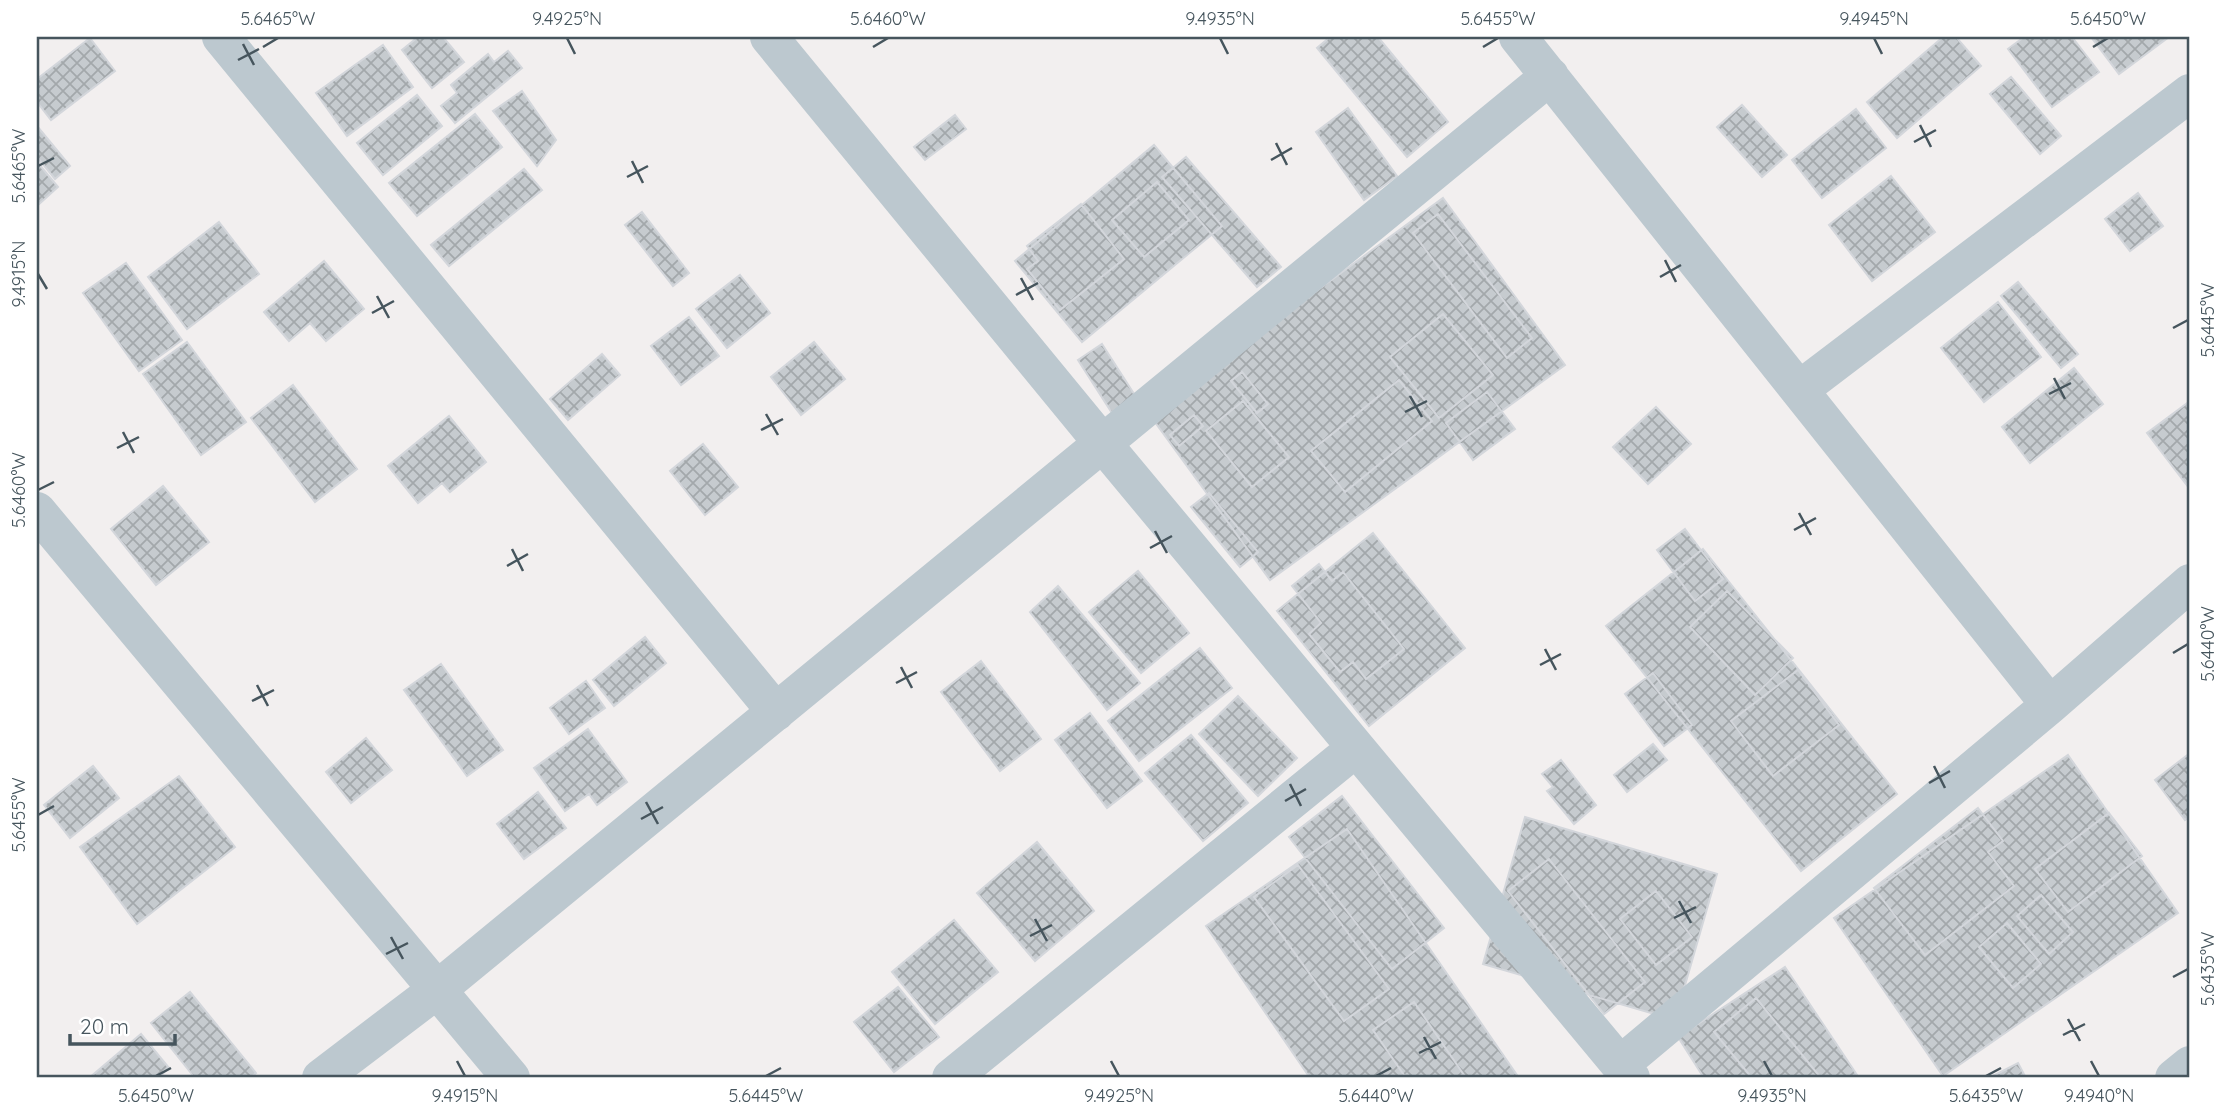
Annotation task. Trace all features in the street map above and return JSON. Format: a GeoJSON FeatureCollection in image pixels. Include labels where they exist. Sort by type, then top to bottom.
{"type":"FeatureCollection","features":[{"type":"Feature","properties":{"kind":"street"},"geometry":{"type":"LineString","coordinates":[[221,37],[776,712]]}},
{"type":"Feature","properties":{"kind":"street"},"geometry":{"type":"LineString","coordinates":[[769,37],[1104,445],[1626,1071],[2190,583]]}},
{"type":"Feature","properties":{"kind":"street"},"geometry":{"type":"LineString","coordinates":[[1518,37],[2050,705]]}},
{"type":"Feature","properties":{"kind":"street"},"geometry":{"type":"LineString","coordinates":[[321,1078],[438,989],[1104,445],[1550,76]]}},
{"type":"Feature","properties":{"kind":"street"},"geometry":{"type":"LineString","coordinates":[[1799,390],[2190,93]]}},
{"type":"Feature","properties":{"kind":"street"},"geometry":{"type":"LineString","coordinates":[[37,511],[511,1078]]}},
{"type":"Feature","properties":{"kind":"street"},"geometry":{"type":"LineString","coordinates":[[951,1078],[1356,748]]}},
{"type":"Feature","properties":{"kind":"street"},"geometry":{"type":"LineString","coordinates":[[2174,1078],[2190,1065]]}},
{"type":"Feature","properties":{"kind":"building"},"geometry":{"type":"Polygon","coordinates":[[[418,37],[443,37],[464,62],[432,88],[402,50],[418,37]]]}},
{"type":"Feature","properties":{"kind":"building"},"geometry":{"type":"Polygon","coordinates":[[[1330,37],[1378,37],[1448,122],[1407,157],[1317,48],[1330,37]]]}},
{"type":"Feature","properties":{"kind":"building"},"geometry":{"type":"Polygon","coordinates":[[[1943,37],[1956,37],[1981,66],[1897,138],[1867,102],[1943,37]]]}},
{"type":"Feature","properties":{"kind":"building"},"geometry":{"type":"Polygon","coordinates":[[[2024,37],[2072,37],[2099,72],[2052,107],[2008,49],[2024,37]]]}},
{"type":"Feature","properties":{"kind":"building"},"geometry":{"type":"Polygon","coordinates":[[[2091,37],[2169,37],[2119,74],[2091,37]]]}},
{"type":"Feature","properties":{"kind":"building"},"geometry":{"type":"Polygon","coordinates":[[[90,38],[115,71],[51,120],[37,102],[37,79],[90,38]]]}},
{"type":"Feature","properties":{"kind":"building"},"geometry":{"type":"Polygon","coordinates":[[[383,45],[413,87],[347,136],[316,93],[383,45]]]}},
{"type":"Feature","properties":{"kind":"building"},"geometry":{"type":"Polygon","coordinates":[[[508,51],[522,68],[455,123],[441,106],[457,93],[451,85],[488,54],[494,62],[508,51]]]}},
{"type":"Feature","properties":{"kind":"building"},"geometry":{"type":"Polygon","coordinates":[[[2011,77],[2061,136],[2040,154],[1990,94],[2011,77]]]}},
{"type":"Feature","properties":{"kind":"building"},"geometry":{"type":"Polygon","coordinates":[[[522,91],[556,140],[537,166],[493,111],[522,91]]]}},
{"type":"Feature","properties":{"kind":"building"},"geometry":{"type":"Polygon","coordinates":[[[417,95],[442,126],[383,175],[357,143],[417,95]]]}},
{"type":"Feature","properties":{"kind":"building"},"geometry":{"type":"Polygon","coordinates":[[[1742,105],[1787,155],[1762,177],[1717,127],[1742,105]]]}},
{"type":"Feature","properties":{"kind":"building"},"geometry":{"type":"Polygon","coordinates":[[[1348,108],[1397,176],[1364,200],[1316,132],[1348,108]]]}},
{"type":"Feature","properties":{"kind":"building"},"geometry":{"type":"Polygon","coordinates":[[[1856,109],[1886,148],[1822,198],[1792,160],[1856,109]]]}},
{"type":"Feature","properties":{"kind":"building"},"geometry":{"type":"Polygon","coordinates":[[[475,114],[502,147],[417,216],[389,183],[475,114]]]}},
{"type":"Feature","properties":{"kind":"building"},"geometry":{"type":"Polygon","coordinates":[[[955,115],[966,129],[925,160],[914,147],[955,115]]]}},
{"type":"Feature","properties":{"kind":"building"},"geometry":{"type":"Polygon","coordinates":[[[37,126],[70,166],[55,179],[37,157],[37,126]]]}},
{"type":"Feature","properties":{"kind":"building"},"geometry":{"type":"Polygon","coordinates":[[[1154,145],[1222,226],[1082,342],[1015,261],[1154,145]]]}},
{"type":"Feature","properties":{"kind":"building"},"geometry":{"type":"Polygon","coordinates":[[[1186,157],[1281,267],[1257,287],[1162,177],[1186,157]]]}},
{"type":"Feature","properties":{"kind":"building"},"geometry":{"type":"Polygon","coordinates":[[[37,162],[58,187],[37,206],[37,162]]]}},
{"type":"Feature","properties":{"kind":"building"},"geometry":{"type":"Polygon","coordinates":[[[524,169],[542,190],[449,266],[431,245],[524,169]]]}},
{"type":"Feature","properties":{"kind":"building"},"geometry":{"type":"Polygon","coordinates":[[[1891,176],[1935,232],[1872,281],[1829,225],[1891,176]]]}},
{"type":"Feature","properties":{"kind":"building"},"geometry":{"type":"Polygon","coordinates":[[[1157,182],[1189,220],[1144,257],[1112,220],[1157,182]]]}},
{"type":"Feature","properties":{"kind":"building"},"geometry":{"type":"Polygon","coordinates":[[[2138,193],[2163,226],[2130,251],[2105,219],[2138,193]]]}},
{"type":"Feature","properties":{"kind":"building"},"geometry":{"type":"Polygon","coordinates":[[[1443,198],[1565,365],[1270,580],[1149,414],[1443,198]]]}},
{"type":"Feature","properties":{"kind":"building"},"geometry":{"type":"Polygon","coordinates":[[[1081,204],[1124,259],[1060,310],[1027,269],[1038,261],[1027,246],[1081,204]]]}},
{"type":"Feature","properties":{"kind":"building"},"geometry":{"type":"Polygon","coordinates":[[[642,212],[689,273],[673,286],[625,225],[642,212]]]}},
{"type":"Feature","properties":{"kind":"building"},"geometry":{"type":"Polygon","coordinates":[[[1438,214],[1532,338],[1507,358],[1413,233],[1438,214]]]}},
{"type":"Feature","properties":{"kind":"building"},"geometry":{"type":"Polygon","coordinates":[[[219,222],[259,274],[187,329],[148,277],[219,222]]]}},
{"type":"Feature","properties":{"kind":"building"},"geometry":{"type":"Polygon","coordinates":[[[324,261],[364,309],[326,341],[310,323],[289,341],[264,312],[324,261]]]}},
{"type":"Feature","properties":{"kind":"building"},"geometry":{"type":"Polygon","coordinates":[[[126,263],[182,340],[139,371],[83,293],[126,263]]]}},
{"type":"Feature","properties":{"kind":"building"},"geometry":{"type":"Polygon","coordinates":[[[740,275],[770,313],[727,348],[696,309],[740,275]]]}},
{"type":"Feature","properties":{"kind":"building"},"geometry":{"type":"Polygon","coordinates":[[[2018,282],[2078,354],[2061,368],[2001,296],[2018,282]]]}},
{"type":"Feature","properties":{"kind":"building"},"geometry":{"type":"Polygon","coordinates":[[[1998,302],[2041,357],[1984,402],[1941,348],[1998,302]]]}},
{"type":"Feature","properties":{"kind":"building"},"geometry":{"type":"Polygon","coordinates":[[[1443,314],[1493,375],[1439,418],[1390,357],[1443,314]]]}},
{"type":"Feature","properties":{"kind":"building"},"geometry":{"type":"Polygon","coordinates":[[[689,317],[719,356],[681,385],[651,346],[689,317]]]}},
{"type":"Feature","properties":{"kind":"building"},"geometry":{"type":"Polygon","coordinates":[[[187,342],[246,422],[201,455],[143,374],[187,342]]]}},
{"type":"Feature","properties":{"kind":"building"},"geometry":{"type":"Polygon","coordinates":[[[814,342],[845,379],[801,415],[771,377],[814,342]]]}},
{"type":"Feature","properties":{"kind":"building"},"geometry":{"type":"Polygon","coordinates":[[[1102,344],[1136,397],[1112,413],[1078,360],[1102,344]]]}},
{"type":"Feature","properties":{"kind":"building"},"geometry":{"type":"Polygon","coordinates":[[[602,354],[620,375],[568,420],[550,399],[602,354]]]}},
{"type":"Feature","properties":{"kind":"building"},"geometry":{"type":"Polygon","coordinates":[[[2074,368],[2103,404],[2030,463],[2002,427],[2074,368]]]}},
{"type":"Feature","properties":{"kind":"building"},"geometry":{"type":"Polygon","coordinates":[[[1242,372],[1268,404],[1257,413],[1231,381],[1242,372]]]}},
{"type":"Feature","properties":{"kind":"building"},"geometry":{"type":"Polygon","coordinates":[[[1399,380],[1432,421],[1345,492],[1311,451],[1399,380]]]}},
{"type":"Feature","properties":{"kind":"building"},"geometry":{"type":"Polygon","coordinates":[[[293,385],[357,469],[315,502],[251,418],[293,385]]]}},
{"type":"Feature","properties":{"kind":"building"},"geometry":{"type":"Polygon","coordinates":[[[1487,392],[1515,429],[1473,460],[1446,423],[1487,392]]]}},
{"type":"Feature","properties":{"kind":"building"},"geometry":{"type":"Polygon","coordinates":[[[1243,401],[1289,457],[1252,487],[1206,431],[1243,401]]]}},
{"type":"Feature","properties":{"kind":"building"},"geometry":{"type":"Polygon","coordinates":[[[2190,401],[2190,487],[2189,488],[2147,433],[2190,401]]]}},
{"type":"Feature","properties":{"kind":"building"},"geometry":{"type":"Polygon","coordinates":[[[1656,407],[1691,444],[1648,484],[1613,447],[1656,407]]]}},
{"type":"Feature","properties":{"kind":"building"},"geometry":{"type":"Polygon","coordinates":[[[1194,415],[1203,426],[1179,446],[1170,435],[1194,415]]]}},
{"type":"Feature","properties":{"kind":"building"},"geometry":{"type":"Polygon","coordinates":[[[449,416],[486,462],[450,492],[442,483],[418,503],[388,466],[449,416]]]}},
{"type":"Feature","properties":{"kind":"building"},"geometry":{"type":"Polygon","coordinates":[[[703,444],[738,487],[705,515],[670,471],[703,444]]]}},
{"type":"Feature","properties":{"kind":"building"},"geometry":{"type":"Polygon","coordinates":[[[163,486],[209,542],[156,585],[111,529],[163,486]]]}},
{"type":"Feature","properties":{"kind":"building"},"geometry":{"type":"Polygon","coordinates":[[[1209,493],[1258,552],[1240,567],[1191,507],[1209,493]]]}},
{"type":"Feature","properties":{"kind":"building"},"geometry":{"type":"Polygon","coordinates":[[[1685,529],[1723,579],[1695,601],[1657,550],[1685,529]]]}},
{"type":"Feature","properties":{"kind":"building"},"geometry":{"type":"Polygon","coordinates":[[[1373,533],[1465,648],[1369,726],[1277,611],[1373,533]]]}},
{"type":"Feature","properties":{"kind":"building"},"geometry":{"type":"Polygon","coordinates":[[[1703,549],[1897,794],[1801,871],[1606,626],[1703,549]]]}},
{"type":"Feature","properties":{"kind":"building"},"geometry":{"type":"Polygon","coordinates":[[[1319,564],[1332,581],[1343,572],[1404,649],[1366,679],[1353,662],[1340,672],[1309,634],[1321,623],[1292,586],[1319,564]]]}},
{"type":"Feature","properties":{"kind":"building"},"geometry":{"type":"Polygon","coordinates":[[[1138,571],[1189,633],[1141,673],[1089,612],[1138,571]]]}},
{"type":"Feature","properties":{"kind":"building"},"geometry":{"type":"Polygon","coordinates":[[[1058,586],[1140,683],[1107,710],[1030,612],[1058,586]]]}},
{"type":"Feature","properties":{"kind":"building"},"geometry":{"type":"Polygon","coordinates":[[[1727,591],[1793,658],[1755,695],[1690,627],[1727,591]]]}},
{"type":"Feature","properties":{"kind":"building"},"geometry":{"type":"Polygon","coordinates":[[[645,637],[666,663],[614,706],[593,680],[645,637]]]}},
{"type":"Feature","properties":{"kind":"building"},"geometry":{"type":"Polygon","coordinates":[[[1200,648],[1232,688],[1139,761],[1108,721],[1200,648]]]}},
{"type":"Feature","properties":{"kind":"building"},"geometry":{"type":"Polygon","coordinates":[[[981,661],[1041,739],[1000,771],[941,692],[981,661]]]}},
{"type":"Feature","properties":{"kind":"building"},"geometry":{"type":"Polygon","coordinates":[[[441,664],[503,750],[467,776],[404,690],[441,664]]]}},
{"type":"Feature","properties":{"kind":"building"},"geometry":{"type":"Polygon","coordinates":[[[1798,670],[1839,725],[1773,776],[1731,721],[1798,670]]]}},
{"type":"Feature","properties":{"kind":"building"},"geometry":{"type":"Polygon","coordinates":[[[1653,673],[1692,725],[1664,746],[1625,694],[1653,673]]]}},
{"type":"Feature","properties":{"kind":"building"},"geometry":{"type":"Polygon","coordinates":[[[586,681],[605,708],[569,734],[550,708],[586,681]]]}},
{"type":"Feature","properties":{"kind":"building"},"geometry":{"type":"Polygon","coordinates":[[[1238,696],[1297,758],[1258,796],[1199,734],[1238,696]]]}},
{"type":"Feature","properties":{"kind":"building"},"geometry":{"type":"Polygon","coordinates":[[[1090,713],[1142,781],[1107,808],[1055,740],[1090,713]]]}},
{"type":"Feature","properties":{"kind":"building"},"geometry":{"type":"Polygon","coordinates":[[[588,729],[627,782],[597,805],[589,794],[565,811],[534,768],[588,729]]]}},
{"type":"Feature","properties":{"kind":"building"},"geometry":{"type":"Polygon","coordinates":[[[1191,735],[1248,803],[1203,841],[1145,773],[1191,735]]]}},
{"type":"Feature","properties":{"kind":"building"},"geometry":{"type":"Polygon","coordinates":[[[366,738],[392,770],[351,803],[326,772],[366,738]]]}},
{"type":"Feature","properties":{"kind":"building"},"geometry":{"type":"Polygon","coordinates":[[[1653,744],[1667,760],[1627,792],[1614,775],[1653,744]]]}},
{"type":"Feature","properties":{"kind":"building"},"geometry":{"type":"Polygon","coordinates":[[[2190,753],[2190,816],[2185,820],[2155,780],[2190,753]]]}},
{"type":"Feature","properties":{"kind":"building"},"geometry":{"type":"Polygon","coordinates":[[[2068,755],[2178,913],[1943,1076],[1834,918],[2068,755]]]}},
{"type":"Feature","properties":{"kind":"building"},"geometry":{"type":"Polygon","coordinates":[[[1561,760],[1596,805],[1574,824],[1547,791],[1553,787],[1542,774],[1561,760]]]}},
{"type":"Feature","properties":{"kind":"building"},"geometry":{"type":"Polygon","coordinates":[[[93,766],[119,798],[70,838],[44,805],[93,766]]]}},
{"type":"Feature","properties":{"kind":"building"},"geometry":{"type":"Polygon","coordinates":[[[179,776],[235,847],[137,924],[80,847],[179,776]]]}},
{"type":"Feature","properties":{"kind":"building"},"geometry":{"type":"Polygon","coordinates":[[[538,792],[566,828],[524,859],[497,824],[538,792]]]}},
{"type":"Feature","properties":{"kind":"building"},"geometry":{"type":"Polygon","coordinates":[[[1342,796],[1444,928],[1392,969],[1289,837],[1342,796]]]}},
{"type":"Feature","properties":{"kind":"building"},"geometry":{"type":"Polygon","coordinates":[[[1978,808],[2003,841],[1988,852],[2014,886],[1925,955],[1874,888],[1978,808]]]}},
{"type":"Feature","properties":{"kind":"building"},"geometry":{"type":"Polygon","coordinates":[[[2109,813],[2142,856],[2068,912],[2035,869],[2109,813]]]}},
{"type":"Feature","properties":{"kind":"building"},"geometry":{"type":"Polygon","coordinates":[[[1525,817],[1717,874],[1675,1020],[1483,964],[1525,817]]]}},
{"type":"Feature","properties":{"kind":"building"},"geometry":{"type":"Polygon","coordinates":[[[1347,829],[1519,1078],[1310,1078],[1206,926],[1347,829]]]}},
{"type":"Feature","properties":{"kind":"building"},"geometry":{"type":"Polygon","coordinates":[[[1037,842],[1094,911],[1035,961],[977,893],[1037,842]]]}},
{"type":"Feature","properties":{"kind":"building"},"geometry":{"type":"Polygon","coordinates":[[[1549,859],[1645,982],[1604,1014],[1508,891],[1549,859]]]}},
{"type":"Feature","properties":{"kind":"building"},"geometry":{"type":"Polygon","coordinates":[[[1298,865],[1389,989],[1344,1021],[1254,897],[1298,865]]]}},
{"type":"Feature","properties":{"kind":"building"},"geometry":{"type":"Polygon","coordinates":[[[1656,891],[1692,937],[1656,965],[1620,919],[1656,891]]]}},
{"type":"Feature","properties":{"kind":"building"},"geometry":{"type":"Polygon","coordinates":[[[2041,895],[2073,932],[2049,954],[2017,916],[2041,895]]]}},
{"type":"Feature","properties":{"kind":"building"},"geometry":{"type":"Polygon","coordinates":[[[954,920],[998,972],[935,1024],[892,972],[954,920]]]}},
{"type":"Feature","properties":{"kind":"building"},"geometry":{"type":"Polygon","coordinates":[[[2007,923],[2041,964],[2013,988],[1979,947],[2007,923]]]}},
{"type":"Feature","properties":{"kind":"building"},"geometry":{"type":"Polygon","coordinates":[[[1785,967],[1859,1078],[1704,1078],[1678,1037],[1785,967]]]}},
{"type":"Feature","properties":{"kind":"building"},"geometry":{"type":"Polygon","coordinates":[[[898,987],[939,1037],[894,1072],[854,1022],[898,987]]]}},
{"type":"Feature","properties":{"kind":"building"},"geometry":{"type":"Polygon","coordinates":[[[190,992],[256,1073],[250,1078],[195,1078],[151,1023],[190,992]]]}},
{"type":"Feature","properties":{"kind":"building"},"geometry":{"type":"Polygon","coordinates":[[[1756,998],[1821,1078],[1752,1078],[1714,1032],[1756,998]]]}},
{"type":"Feature","properties":{"kind":"building"},"geometry":{"type":"Polygon","coordinates":[[[1414,1002],[1466,1078],[1406,1078],[1373,1030],[1414,1002]]]}},
{"type":"Feature","properties":{"kind":"building"},"geometry":{"type":"Polygon","coordinates":[[[141,1034],[169,1068],[158,1078],[89,1078],[141,1034]]]}},
{"type":"Feature","properties":{"kind":"building"},"geometry":{"type":"Polygon","coordinates":[[[2018,1063],[2026,1078],[1989,1078],[2018,1063]]]}}]}
